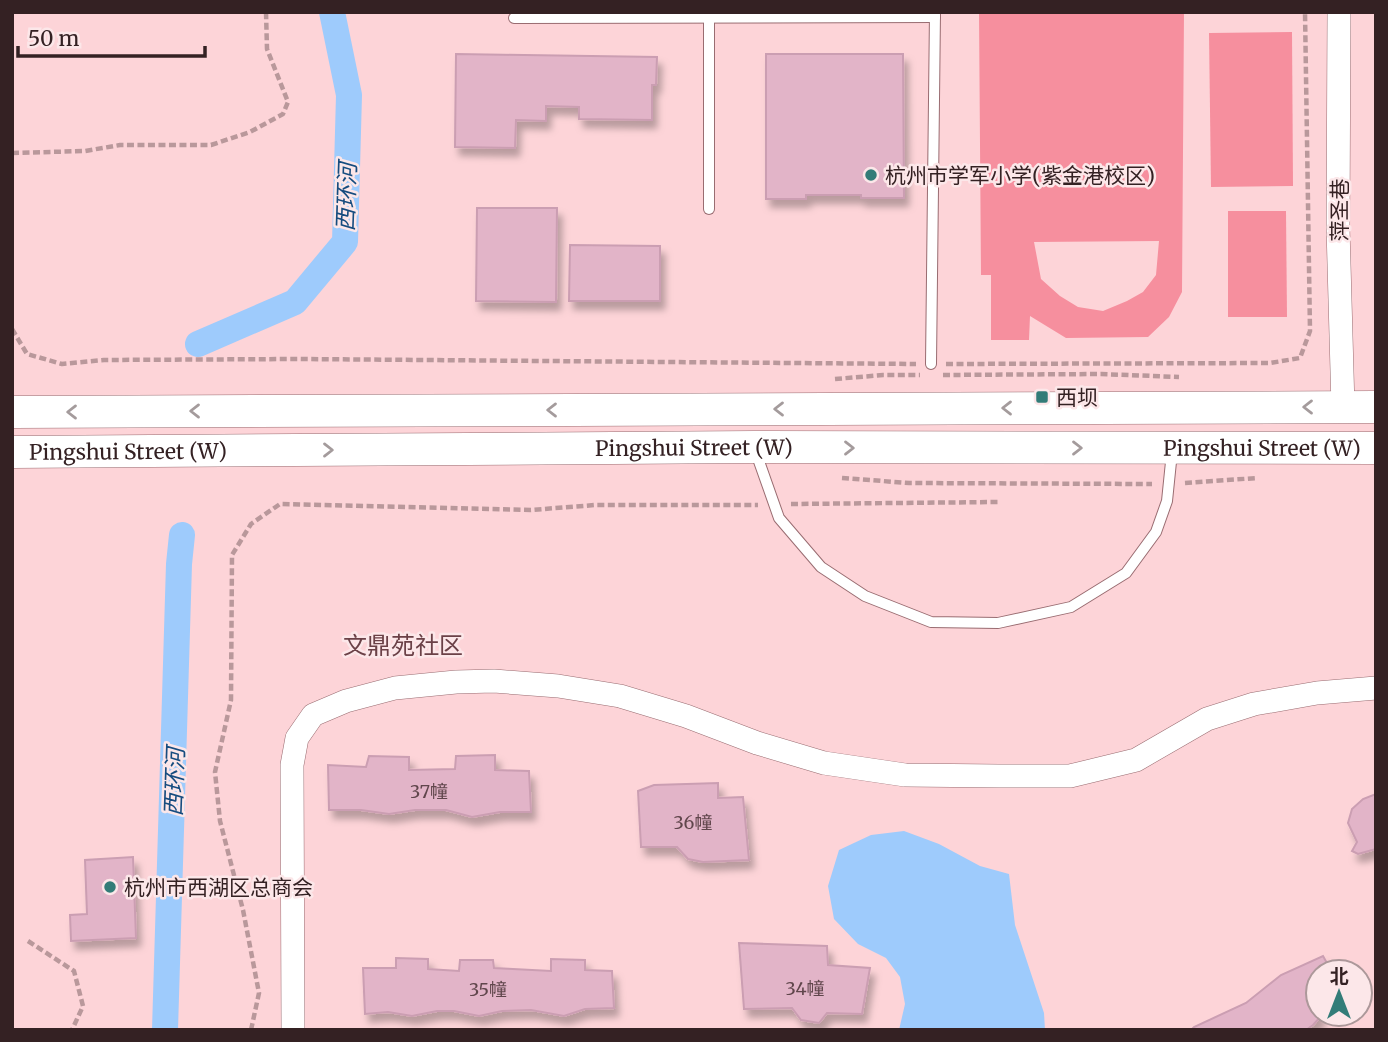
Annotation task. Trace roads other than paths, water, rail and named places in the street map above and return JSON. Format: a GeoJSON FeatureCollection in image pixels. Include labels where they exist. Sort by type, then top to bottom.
{"type":"FeatureCollection","features":[{"type":"Feature","properties":{"kind":"main road","name":"Pingshui Street (W)"},"geometry":{"type":"LineString","coordinates":[[12,412],[1376,407]]}},
{"type":"Feature","properties":{"kind":"main road","name":"Pingshui Street (W)"},"geometry":{"type":"LineString","coordinates":[[12,452],[754,447],[1376,448]]}},
{"type":"Feature","properties":{"kind":"street","name":"萍圣巷"},"geometry":{"type":"LineString","coordinates":[[1339,12],[1338,228],[1343,407]]}},
{"type":"Feature","properties":{"kind":"street"},"geometry":{"type":"LineString","coordinates":[[293,1030],[292,765],[297,738],[313,715],[346,701],[395,688],[456,682],[494,681],[558,686],[620,696],[686,716],[757,743],[824,762],[905,775],[1070,776],[1136,760],[1207,719],[1254,704],[1317,693],[1376,688]]}},
{"type":"Feature","properties":{"kind":"lane"},"geometry":{"type":"LineString","coordinates":[[514,18],[935,15],[931,364]]}},
{"type":"Feature","properties":{"kind":"lane"},"geometry":{"type":"LineString","coordinates":[[709,18],[709,209]]}},
{"type":"Feature","properties":{"kind":"lane"},"geometry":{"type":"LineString","coordinates":[[754,447],[779,518],[821,567],[865,596],[931,622],[998,623],[1071,607],[1126,573],[1156,532],[1167,501],[1172,448]]}},
{"type":"Feature","properties":{"kind":"water"},"geometry":{"type":"Polygon","coordinates":[[[904,831],[939,844],[980,866],[1009,874],[1015,925],[1044,1013],[1045,1030],[899,1030],[905,1004],[900,977],[886,958],[858,944],[834,919],[828,886],[839,850],[871,835],[904,831]]]}},
{"type":"Feature","properties":{"kind":"waterway","name":"西环河"},"geometry":{"type":"LineString","coordinates":[[198,344],[295,302],[345,242],[349,95],[332,12]]}},
{"type":"Feature","properties":{"kind":"waterway","name":"西环河"},"geometry":{"type":"LineString","coordinates":[[165,1030],[182,535]]}},
{"type":"Feature","properties":{"kind":"place","name":"杭州市学军小学(紫金港校区)"},"geometry":{"type":"Point","coordinates":[871,175]}},
{"type":"Feature","properties":{"kind":"place","name":"西坝"},"geometry":{"type":"Point","coordinates":[1042,397]}},
{"type":"Feature","properties":{"kind":"place","name":"杭州市西湖区总商会"},"geometry":{"type":"Point","coordinates":[110,887]}},
{"type":"Feature","properties":{"kind":"district","name":"文鼎苑社区"},"geometry":{"type":"Point","coordinates":[403,645]}}]}
